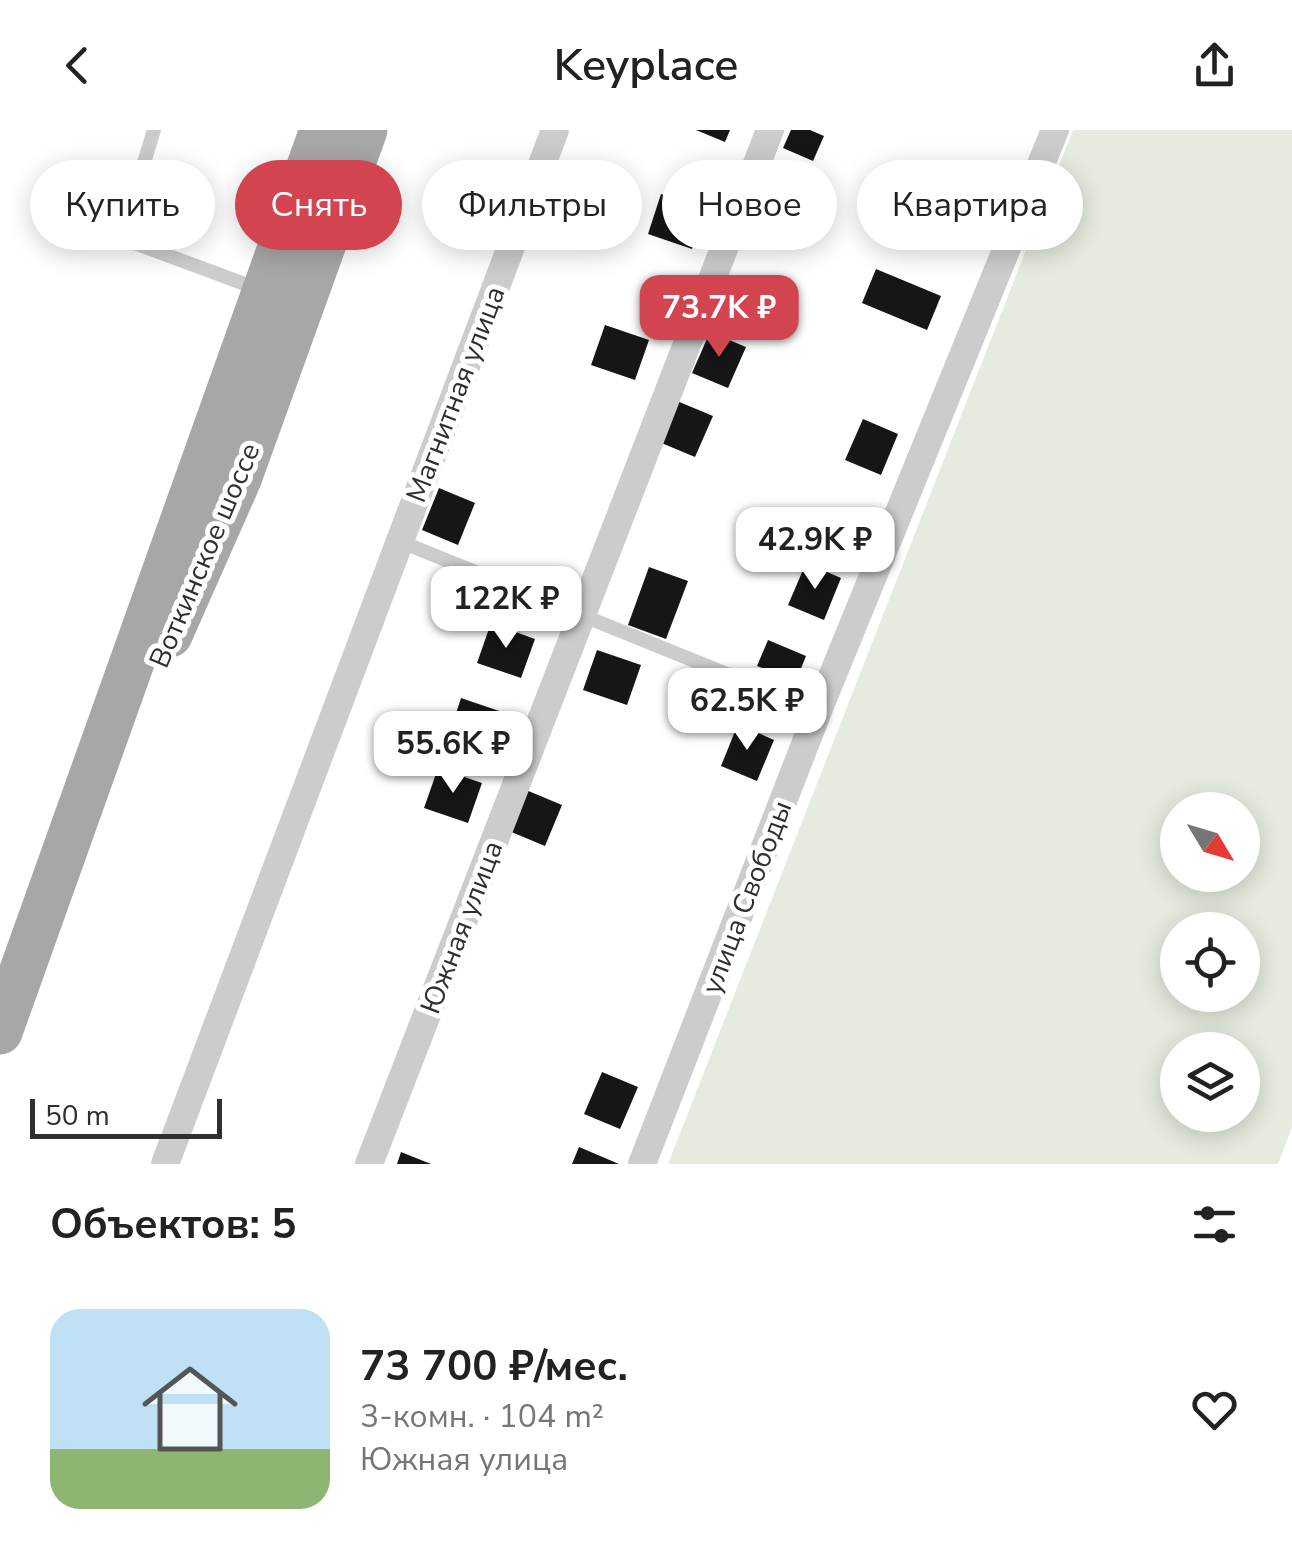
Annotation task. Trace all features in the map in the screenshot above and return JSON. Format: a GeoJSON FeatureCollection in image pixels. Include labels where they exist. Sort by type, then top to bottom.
{"type":"FeatureCollection","features":[{"type":"Feature","properties":{"kind":"main road","name":"Воткинское шоссе"},"geometry":{"type":"LineString","coordinates":[[0,1032],[322,130]]}},
{"type":"Feature","properties":{"kind":"main road","name":"Воткинское шоссе"},"geometry":{"type":"LineString","coordinates":[[22,971],[239,479],[365,130]]}},
{"type":"Feature","properties":{"kind":"street","name":"Магнитная улица"},"geometry":{"type":"LineString","coordinates":[[165,1164],[555,130]]}},
{"type":"Feature","properties":{"kind":"street","name":"Южная улица"},"geometry":{"type":"LineString","coordinates":[[368,1164],[770,130]]}},
{"type":"Feature","properties":{"kind":"street","name":"улица Свободы"},"geometry":{"type":"LineString","coordinates":[[642,1164],[818,711],[1055,130]]}},
{"type":"Feature","properties":{"kind":"lane"},"geometry":{"type":"LineString","coordinates":[[154,130],[121,238],[264,292]]}},
{"type":"Feature","properties":{"kind":"lane"},"geometry":{"type":"LineString","coordinates":[[399,541],[818,711]]}},
{"type":"Feature","properties":{"kind":"shaded area"},"geometry":{"type":"Polygon","coordinates":[[[1073,130],[1292,130],[1292,1127],[1278,1164],[668,1164],[1026,250],[1083,250],[1083,160],[1061,160],[1073,130]]]}},
{"type":"Feature","properties":{"kind":"building"},"geometry":{"type":"Polygon","coordinates":[[[696,130],[730,130],[725,142],[696,130]]]}},
{"type":"Feature","properties":{"kind":"building"},"geometry":{"type":"Polygon","coordinates":[[[791,130],[810,130],[824,136],[813,160],[783,148],[791,130]]]}},
{"type":"Feature","properties":{"kind":"building"},"geometry":{"type":"Polygon","coordinates":[[[661,194],[662,239],[648,234],[661,194]]]}},
{"type":"Feature","properties":{"kind":"building"},"geometry":{"type":"Polygon","coordinates":[[[876,269],[941,296],[927,330],[862,303],[876,269]]]}},
{"type":"Feature","properties":{"kind":"building"},"geometry":{"type":"Polygon","coordinates":[[[605,325],[649,340],[635,380],[591,365],[605,325]]]}},
{"type":"Feature","properties":{"kind":"building"},"geometry":{"type":"Polygon","coordinates":[[[710,332],[746,347],[728,388],[692,373],[710,332]]]}},
{"type":"Feature","properties":{"kind":"building"},"geometry":{"type":"Polygon","coordinates":[[[677,401],[713,416],[695,457],[659,442],[677,401]]]}},
{"type":"Feature","properties":{"kind":"building"},"geometry":{"type":"Polygon","coordinates":[[[863,419],[898,434],[881,475],[845,460],[863,419]]]}},
{"type":"Feature","properties":{"kind":"building"},"geometry":{"type":"Polygon","coordinates":[[[439,488],[475,503],[458,545],[422,530],[439,488]]]}},
{"type":"Feature","properties":{"kind":"building"},"geometry":{"type":"Polygon","coordinates":[[[806,563],[841,578],[824,620],[788,605],[806,563]]]}},
{"type":"Feature","properties":{"kind":"building"},"geometry":{"type":"Polygon","coordinates":[[[649,567],[688,581],[666,639],[628,625],[649,567]]]}},
{"type":"Feature","properties":{"kind":"building"},"geometry":{"type":"Polygon","coordinates":[[[491,623],[535,639],[521,678],[477,663],[491,623]]]}},
{"type":"Feature","properties":{"kind":"building"},"geometry":{"type":"Polygon","coordinates":[[[768,640],[806,656],[796,681],[757,666],[768,640]]]}},
{"type":"Feature","properties":{"kind":"building"},"geometry":{"type":"Polygon","coordinates":[[[597,650],[641,665],[627,705],[583,690],[597,650]]]}},
{"type":"Feature","properties":{"kind":"building"},"geometry":{"type":"Polygon","coordinates":[[[461,698],[505,713],[492,753],[448,738],[461,698]]]}},
{"type":"Feature","properties":{"kind":"building"},"geometry":{"type":"Polygon","coordinates":[[[738,724],[774,740],[757,781],[721,766],[738,724]]]}},
{"type":"Feature","properties":{"kind":"building"},"geometry":{"type":"Polygon","coordinates":[[[438,768],[482,783],[468,823],[424,808],[438,768]]]}},
{"type":"Feature","properties":{"kind":"building"},"geometry":{"type":"Polygon","coordinates":[[[526,790],[562,805],[545,846],[509,831],[526,790]]]}},
{"type":"Feature","properties":{"kind":"building"},"geometry":{"type":"Polygon","coordinates":[[[602,1072],[638,1087],[620,1129],[584,1114],[602,1072]]]}},
{"type":"Feature","properties":{"kind":"building"},"geometry":{"type":"Polygon","coordinates":[[[579,1147],[619,1164],[572,1164],[579,1147]]]}},
{"type":"Feature","properties":{"kind":"building"},"geometry":{"type":"Polygon","coordinates":[[[401,1152],[431,1164],[397,1164],[401,1152]]]}}]}
